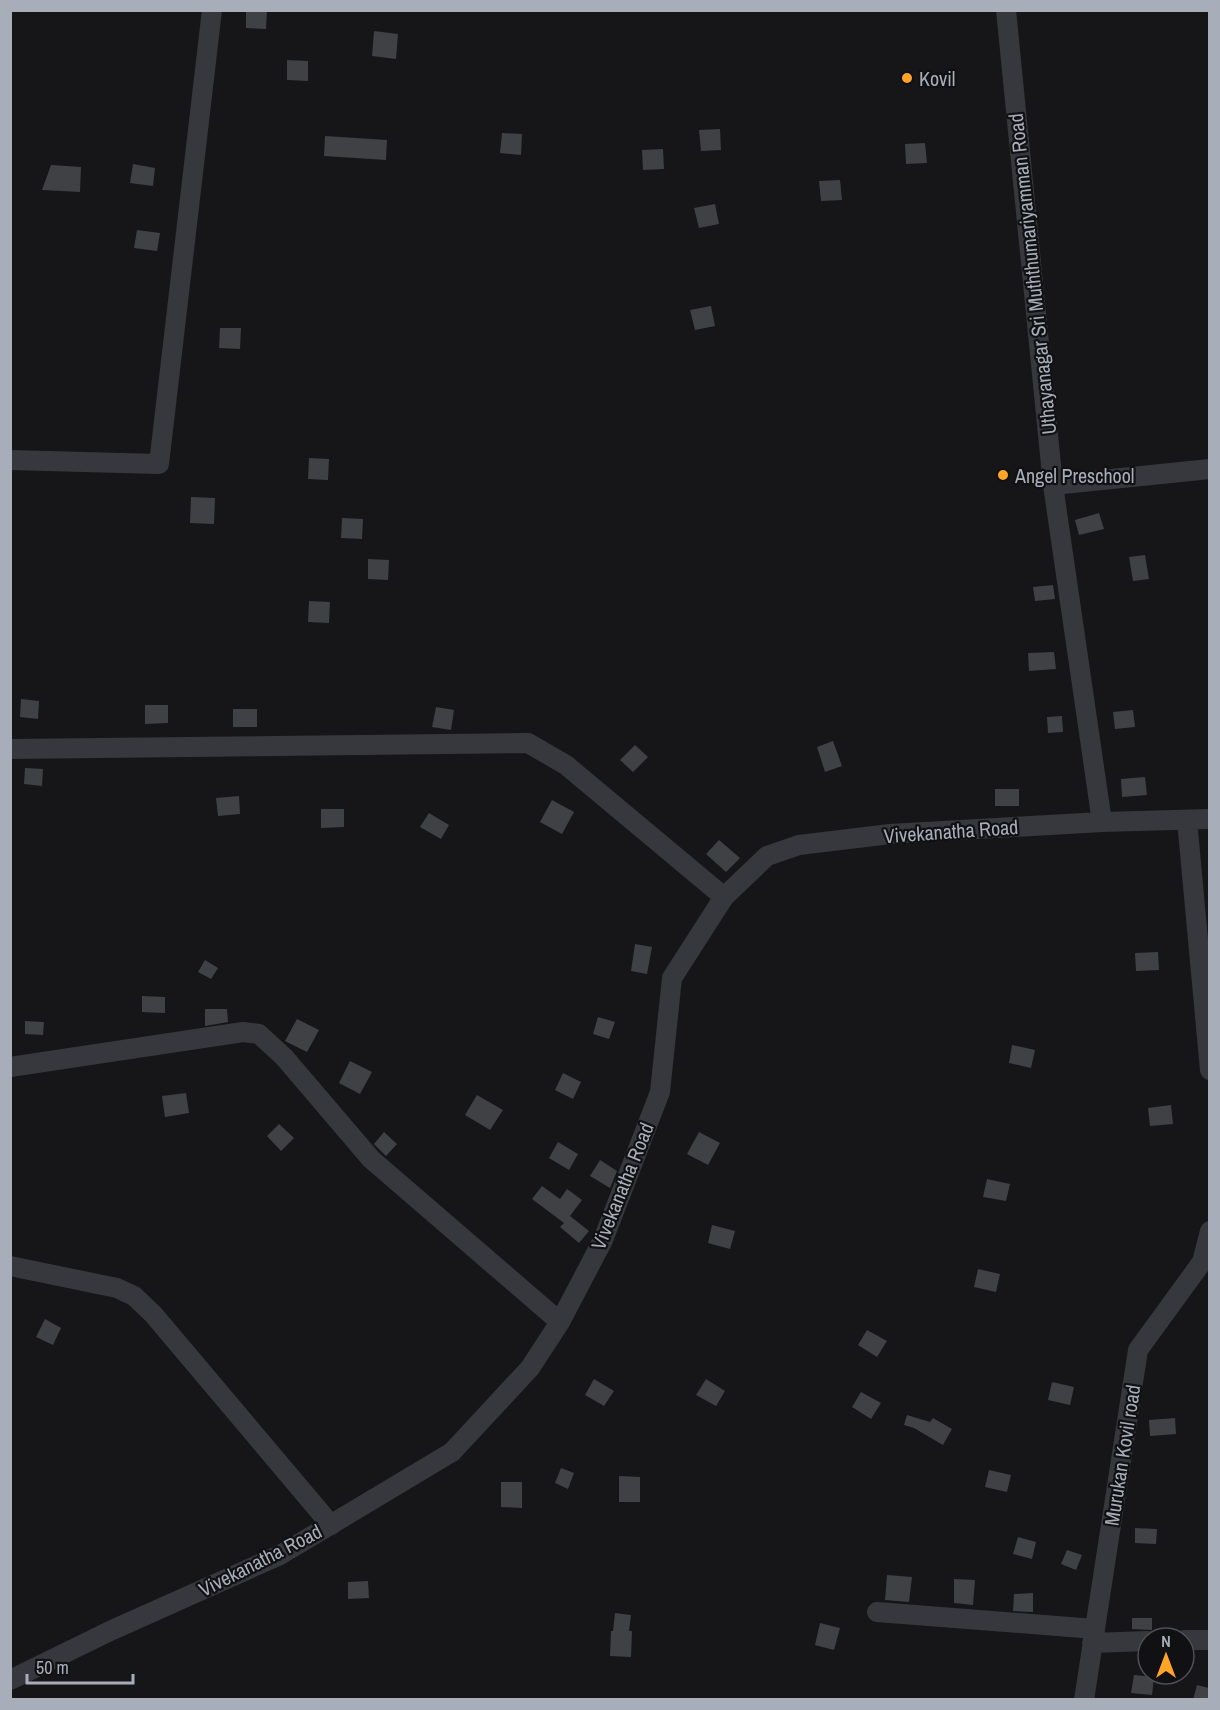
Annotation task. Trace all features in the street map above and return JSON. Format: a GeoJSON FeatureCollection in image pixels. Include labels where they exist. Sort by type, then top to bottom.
{"type":"FeatureCollection","features":[{"type":"Feature","properties":{"kind":"street"},"geometry":{"type":"LineString","coordinates":[[10,460],[159,464],[212,10]]}},
{"type":"Feature","properties":{"kind":"street","name":"Uthayanagar Sri Muththumariyamman Road"},"geometry":{"type":"LineString","coordinates":[[1006,10],[1053,485],[1102,822]]}},
{"type":"Feature","properties":{"kind":"street"},"geometry":{"type":"LineString","coordinates":[[1053,485],[1209,469]]}},
{"type":"Feature","properties":{"kind":"street"},"geometry":{"type":"LineString","coordinates":[[10,749],[528,743],[566,765],[724,897]]}},
{"type":"Feature","properties":{"kind":"street","name":"Vivekanatha Road"},"geometry":{"type":"LineString","coordinates":[[10,1680],[110,1631],[280,1555],[331,1525],[452,1452],[530,1368],[560,1322],[603,1240],[660,1092],[672,978],[724,897],[767,856],[799,845],[890,834],[1102,822],[1209,819]]}},
{"type":"Feature","properties":{"kind":"street"},"geometry":{"type":"LineString","coordinates":[[1187,820],[1209,1070]]}},
{"type":"Feature","properties":{"kind":"street"},"geometry":{"type":"LineString","coordinates":[[10,1067],[243,1032],[259,1034],[284,1057],[371,1159],[560,1322]]}},
{"type":"Feature","properties":{"kind":"street","name":"Murukan Kovil road"},"geometry":{"type":"LineString","coordinates":[[1084,1700],[1138,1350],[1202,1262],[1209,1231]]}},
{"type":"Feature","properties":{"kind":"street"},"geometry":{"type":"LineString","coordinates":[[10,1266],[117,1288],[134,1296],[160,1322],[331,1525]]}},
{"type":"Feature","properties":{"kind":"street"},"geometry":{"type":"LineString","coordinates":[[877,1612],[1136,1640]]}},
{"type":"Feature","properties":{"kind":"building"},"geometry":{"type":"Polygon","coordinates":[[[246,10],[267,10],[266,29],[246,28],[246,10]]]}},
{"type":"Feature","properties":{"kind":"building"},"geometry":{"type":"Polygon","coordinates":[[[374,31],[398,34],[396,59],[372,56],[374,31]]]}},
{"type":"Feature","properties":{"kind":"building"},"geometry":{"type":"Polygon","coordinates":[[[287,60],[308,61],[308,81],[287,80],[287,60]]]}},
{"type":"Feature","properties":{"kind":"building"},"geometry":{"type":"Polygon","coordinates":[[[720,129],[721,150],[701,151],[699,130],[720,129]]]}},
{"type":"Feature","properties":{"kind":"building"},"geometry":{"type":"Polygon","coordinates":[[[502,133],[522,134],[521,155],[500,153],[502,133]]]}},
{"type":"Feature","properties":{"kind":"building"},"geometry":{"type":"Polygon","coordinates":[[[325,136],[387,140],[386,160],[324,156],[325,136]]]}},
{"type":"Feature","properties":{"kind":"building"},"geometry":{"type":"Polygon","coordinates":[[[925,143],[927,163],[906,164],[905,144],[925,143]]]}},
{"type":"Feature","properties":{"kind":"building"},"geometry":{"type":"Polygon","coordinates":[[[663,149],[664,169],[643,170],[642,150],[663,149]]]}},
{"type":"Feature","properties":{"kind":"building"},"geometry":{"type":"Polygon","coordinates":[[[133,164],[155,168],[153,186],[130,183],[133,164]]]}},
{"type":"Feature","properties":{"kind":"building"},"geometry":{"type":"Polygon","coordinates":[[[51,165],[81,167],[80,192],[42,190],[51,165]]]}},
{"type":"Feature","properties":{"kind":"building"},"geometry":{"type":"Polygon","coordinates":[[[840,180],[842,200],[821,201],[819,181],[840,180]]]}},
{"type":"Feature","properties":{"kind":"building"},"geometry":{"type":"Polygon","coordinates":[[[715,204],[719,224],[699,228],[694,208],[715,204]]]}},
{"type":"Feature","properties":{"kind":"building"},"geometry":{"type":"Polygon","coordinates":[[[137,230],[160,233],[157,251],[134,248],[137,230]]]}},
{"type":"Feature","properties":{"kind":"building"},"geometry":{"type":"Polygon","coordinates":[[[711,306],[715,326],[695,330],[690,310],[711,306]]]}},
{"type":"Feature","properties":{"kind":"building"},"geometry":{"type":"Polygon","coordinates":[[[220,328],[241,328],[240,349],[219,348],[220,328]]]}},
{"type":"Feature","properties":{"kind":"building"},"geometry":{"type":"Polygon","coordinates":[[[309,458],[329,459],[328,480],[308,479],[309,458]]]}},
{"type":"Feature","properties":{"kind":"building"},"geometry":{"type":"Polygon","coordinates":[[[191,497],[215,498],[214,524],[190,523],[191,497]]]}},
{"type":"Feature","properties":{"kind":"building"},"geometry":{"type":"Polygon","coordinates":[[[1099,513],[1104,529],[1079,535],[1075,520],[1099,513]]]}},
{"type":"Feature","properties":{"kind":"building"},"geometry":{"type":"Polygon","coordinates":[[[342,518],[363,519],[362,539],[341,538],[342,518]]]}},
{"type":"Feature","properties":{"kind":"building"},"geometry":{"type":"Polygon","coordinates":[[[1145,555],[1149,579],[1133,581],[1129,557],[1145,555]]]}},
{"type":"Feature","properties":{"kind":"building"},"geometry":{"type":"Polygon","coordinates":[[[368,559],[389,560],[388,580],[368,579],[368,559]]]}},
{"type":"Feature","properties":{"kind":"building"},"geometry":{"type":"Polygon","coordinates":[[[1053,585],[1055,599],[1035,601],[1033,587],[1053,585]]]}},
{"type":"Feature","properties":{"kind":"building"},"geometry":{"type":"Polygon","coordinates":[[[309,601],[330,602],[329,623],[308,622],[309,601]]]}},
{"type":"Feature","properties":{"kind":"building"},"geometry":{"type":"Polygon","coordinates":[[[1054,652],[1056,669],[1029,671],[1028,653],[1054,652]]]}},
{"type":"Feature","properties":{"kind":"building"},"geometry":{"type":"Polygon","coordinates":[[[21,699],[39,701],[38,719],[20,717],[21,699]]]}},
{"type":"Feature","properties":{"kind":"building"},"geometry":{"type":"Polygon","coordinates":[[[145,705],[168,705],[168,723],[145,724],[145,705]]]}},
{"type":"Feature","properties":{"kind":"building"},"geometry":{"type":"Polygon","coordinates":[[[436,707],[454,710],[451,730],[432,727],[436,707]]]}},
{"type":"Feature","properties":{"kind":"building"},"geometry":{"type":"Polygon","coordinates":[[[233,709],[257,709],[257,727],[233,727],[233,709]]]}},
{"type":"Feature","properties":{"kind":"building"},"geometry":{"type":"Polygon","coordinates":[[[1133,710],[1135,727],[1115,729],[1113,712],[1133,710]]]}},
{"type":"Feature","properties":{"kind":"building"},"geometry":{"type":"Polygon","coordinates":[[[1062,716],[1063,732],[1048,733],[1047,717],[1062,716]]]}},
{"type":"Feature","properties":{"kind":"building"},"geometry":{"type":"Polygon","coordinates":[[[833,741],[842,766],[825,772],[817,747],[833,741]]]}},
{"type":"Feature","properties":{"kind":"building"},"geometry":{"type":"Polygon","coordinates":[[[635,745],[648,757],[633,772],[620,760],[635,745]]]}},
{"type":"Feature","properties":{"kind":"building"},"geometry":{"type":"Polygon","coordinates":[[[25,768],[43,769],[42,786],[24,784],[25,768]]]}},
{"type":"Feature","properties":{"kind":"building"},"geometry":{"type":"Polygon","coordinates":[[[1145,777],[1147,795],[1122,797],[1121,779],[1145,777]]]}},
{"type":"Feature","properties":{"kind":"building"},"geometry":{"type":"Polygon","coordinates":[[[995,789],[1019,789],[1019,806],[995,806],[995,789]]]}},
{"type":"Feature","properties":{"kind":"building"},"geometry":{"type":"Polygon","coordinates":[[[239,796],[240,814],[218,816],[216,798],[239,796]]]}},
{"type":"Feature","properties":{"kind":"building"},"geometry":{"type":"Polygon","coordinates":[[[552,800],[574,812],[562,834],[540,822],[552,800]]]}},
{"type":"Feature","properties":{"kind":"building"},"geometry":{"type":"Polygon","coordinates":[[[321,809],[344,809],[344,827],[321,828],[321,809]]]}},
{"type":"Feature","properties":{"kind":"building"},"geometry":{"type":"Polygon","coordinates":[[[429,813],[449,825],[441,839],[420,827],[429,813]]]}},
{"type":"Feature","properties":{"kind":"building"},"geometry":{"type":"Polygon","coordinates":[[[719,840],[740,858],[726,872],[706,854],[719,840]]]}},
{"type":"Feature","properties":{"kind":"building"},"geometry":{"type":"Polygon","coordinates":[[[635,944],[652,947],[647,974],[631,971],[635,944]]]}},
{"type":"Feature","properties":{"kind":"building"},"geometry":{"type":"Polygon","coordinates":[[[1158,952],[1159,970],[1136,971],[1135,953],[1158,952]]]}},
{"type":"Feature","properties":{"kind":"building"},"geometry":{"type":"Polygon","coordinates":[[[205,960],[218,968],[211,979],[198,972],[205,960]]]}},
{"type":"Feature","properties":{"kind":"building"},"geometry":{"type":"Polygon","coordinates":[[[142,996],[165,997],[165,1013],[142,1012],[142,996]]]}},
{"type":"Feature","properties":{"kind":"building"},"geometry":{"type":"Polygon","coordinates":[[[205,1009],[227,1009],[228,1022],[205,1026],[205,1009]]]}},
{"type":"Feature","properties":{"kind":"building"},"geometry":{"type":"Polygon","coordinates":[[[598,1017],[615,1022],[609,1039],[593,1034],[598,1017]]]}},
{"type":"Feature","properties":{"kind":"building"},"geometry":{"type":"Polygon","coordinates":[[[297,1019],[319,1030],[307,1052],[285,1041],[297,1019]]]}},
{"type":"Feature","properties":{"kind":"building"},"geometry":{"type":"Polygon","coordinates":[[[25,1021],[44,1022],[43,1035],[25,1034],[25,1021]]]}},
{"type":"Feature","properties":{"kind":"building"},"geometry":{"type":"Polygon","coordinates":[[[1012,1045],[1035,1050],[1031,1068],[1009,1063],[1012,1045]]]}},
{"type":"Feature","properties":{"kind":"building"},"geometry":{"type":"Polygon","coordinates":[[[350,1061],[372,1072],[360,1094],[339,1083],[350,1061]]]}},
{"type":"Feature","properties":{"kind":"building"},"geometry":{"type":"Polygon","coordinates":[[[563,1073],[581,1082],[573,1099],[555,1090],[563,1073]]]}},
{"type":"Feature","properties":{"kind":"building"},"geometry":{"type":"Polygon","coordinates":[[[186,1093],[189,1113],[165,1117],[162,1096],[186,1093]]]}},
{"type":"Feature","properties":{"kind":"building"},"geometry":{"type":"Polygon","coordinates":[[[477,1095],[503,1110],[490,1130],[465,1115],[477,1095]]]}},
{"type":"Feature","properties":{"kind":"building"},"geometry":{"type":"Polygon","coordinates":[[[1171,1105],[1173,1124],[1150,1126],[1148,1108],[1171,1105]]]}},
{"type":"Feature","properties":{"kind":"building"},"geometry":{"type":"Polygon","coordinates":[[[279,1124],[294,1138],[281,1151],[267,1136],[279,1124]]]}},
{"type":"Feature","properties":{"kind":"building"},"geometry":{"type":"Polygon","coordinates":[[[384,1132],[397,1144],[386,1156],[374,1144],[384,1132]]]}},
{"type":"Feature","properties":{"kind":"building"},"geometry":{"type":"Polygon","coordinates":[[[699,1132],[720,1143],[708,1165],[687,1154],[699,1132]]]}},
{"type":"Feature","properties":{"kind":"building"},"geometry":{"type":"Polygon","coordinates":[[[558,1142],[578,1154],[569,1170],[549,1158],[558,1142]]]}},
{"type":"Feature","properties":{"kind":"building"},"geometry":{"type":"Polygon","coordinates":[[[600,1160],[617,1171],[610,1188],[590,1176],[600,1160]]]}},
{"type":"Feature","properties":{"kind":"building"},"geometry":{"type":"Polygon","coordinates":[[[987,1179],[1010,1184],[1006,1201],[983,1197],[987,1179]]]}},
{"type":"Feature","properties":{"kind":"building"},"geometry":{"type":"Polygon","coordinates":[[[542,1186],[560,1199],[567,1189],[582,1200],[570,1216],[589,1231],[579,1243],[560,1227],[564,1223],[532,1199],[542,1186]]]}},
{"type":"Feature","properties":{"kind":"building"},"geometry":{"type":"Polygon","coordinates":[[[712,1225],[735,1231],[730,1249],[708,1243],[712,1225]]]}},
{"type":"Feature","properties":{"kind":"building"},"geometry":{"type":"Polygon","coordinates":[[[978,1269],[1000,1274],[996,1292],[974,1287],[978,1269]]]}},
{"type":"Feature","properties":{"kind":"building"},"geometry":{"type":"Polygon","coordinates":[[[45,1319],[61,1328],[53,1345],[36,1337],[45,1319]]]}},
{"type":"Feature","properties":{"kind":"building"},"geometry":{"type":"Polygon","coordinates":[[[867,1330],[887,1341],[877,1357],[858,1345],[867,1330]]]}},
{"type":"Feature","properties":{"kind":"building"},"geometry":{"type":"Polygon","coordinates":[[[594,1379],[614,1391],[604,1406],[585,1395],[594,1379]]]}},
{"type":"Feature","properties":{"kind":"building"},"geometry":{"type":"Polygon","coordinates":[[[706,1379],[725,1391],[716,1406],[696,1395],[706,1379]]]}},
{"type":"Feature","properties":{"kind":"building"},"geometry":{"type":"Polygon","coordinates":[[[1052,1382],[1074,1387],[1070,1405],[1048,1400],[1052,1382]]]}},
{"type":"Feature","properties":{"kind":"building"},"geometry":{"type":"Polygon","coordinates":[[[861,1392],[881,1403],[871,1419],[852,1407],[861,1392]]]}},
{"type":"Feature","properties":{"kind":"building"},"geometry":{"type":"Polygon","coordinates":[[[907,1415],[930,1422],[933,1418],[952,1429],[943,1445],[914,1428],[904,1425],[907,1415]]]}},
{"type":"Feature","properties":{"kind":"building"},"geometry":{"type":"Polygon","coordinates":[[[1175,1418],[1176,1434],[1150,1436],[1149,1420],[1175,1418]]]}},
{"type":"Feature","properties":{"kind":"building"},"geometry":{"type":"Polygon","coordinates":[[[561,1468],[574,1473],[568,1489],[555,1483],[561,1468]]]}},
{"type":"Feature","properties":{"kind":"building"},"geometry":{"type":"Polygon","coordinates":[[[989,1470],[1011,1475],[1007,1492],[985,1487],[989,1470]]]}},
{"type":"Feature","properties":{"kind":"building"},"geometry":{"type":"Polygon","coordinates":[[[619,1476],[640,1477],[640,1502],[619,1502],[619,1476]]]}},
{"type":"Feature","properties":{"kind":"building"},"geometry":{"type":"Polygon","coordinates":[[[501,1482],[522,1482],[522,1508],[501,1507],[501,1482]]]}},
{"type":"Feature","properties":{"kind":"building"},"geometry":{"type":"Polygon","coordinates":[[[1135,1528],[1157,1529],[1156,1544],[1135,1543],[1135,1528]]]}},
{"type":"Feature","properties":{"kind":"building"},"geometry":{"type":"Polygon","coordinates":[[[1018,1537],[1036,1542],[1032,1559],[1013,1554],[1018,1537]]]}},
{"type":"Feature","properties":{"kind":"building"},"geometry":{"type":"Polygon","coordinates":[[[1067,1550],[1082,1555],[1076,1570],[1061,1564],[1067,1550]]]}},
{"type":"Feature","properties":{"kind":"building"},"geometry":{"type":"Polygon","coordinates":[[[887,1575],[912,1577],[909,1602],[885,1600],[887,1575]]]}},
{"type":"Feature","properties":{"kind":"building"},"geometry":{"type":"Polygon","coordinates":[[[954,1579],[975,1580],[973,1605],[954,1603],[954,1579]]]}},
{"type":"Feature","properties":{"kind":"building"},"geometry":{"type":"Polygon","coordinates":[[[368,1581],[369,1598],[348,1599],[348,1582],[368,1581]]]}},
{"type":"Feature","properties":{"kind":"building"},"geometry":{"type":"Polygon","coordinates":[[[1033,1593],[1033,1612],[1013,1611],[1014,1594],[1033,1593]]]}},
{"type":"Feature","properties":{"kind":"building"},"geometry":{"type":"Polygon","coordinates":[[[615,1613],[631,1615],[629,1631],[632,1631],[631,1657],[610,1656],[611,1631],[613,1631],[615,1613]]]}},
{"type":"Feature","properties":{"kind":"building"},"geometry":{"type":"Polygon","coordinates":[[[1132,1618],[1152,1618],[1152,1626],[1136,1626],[1136,1629],[1132,1629],[1132,1618]]]}},
{"type":"Feature","properties":{"kind":"building"},"geometry":{"type":"Polygon","coordinates":[[[820,1623],[840,1628],[834,1650],[815,1645],[820,1623]]]}},
{"type":"Feature","properties":{"kind":"building"},"geometry":{"type":"Polygon","coordinates":[[[1134,1675],[1136,1675],[1136,1686],[1153,1686],[1152,1695],[1131,1693],[1134,1675]]]}},
{"type":"Feature","properties":{"kind":"building"},"geometry":{"type":"Polygon","coordinates":[[[1197,1685],[1209,1688],[1209,1700],[1193,1700],[1197,1685]]]}},
{"type":"Feature","properties":{"kind":"place","name":"Kovil"},"geometry":{"type":"Point","coordinates":[907,78]}},
{"type":"Feature","properties":{"kind":"place","name":"Angel Preschool"},"geometry":{"type":"Point","coordinates":[1003,475]}}]}
